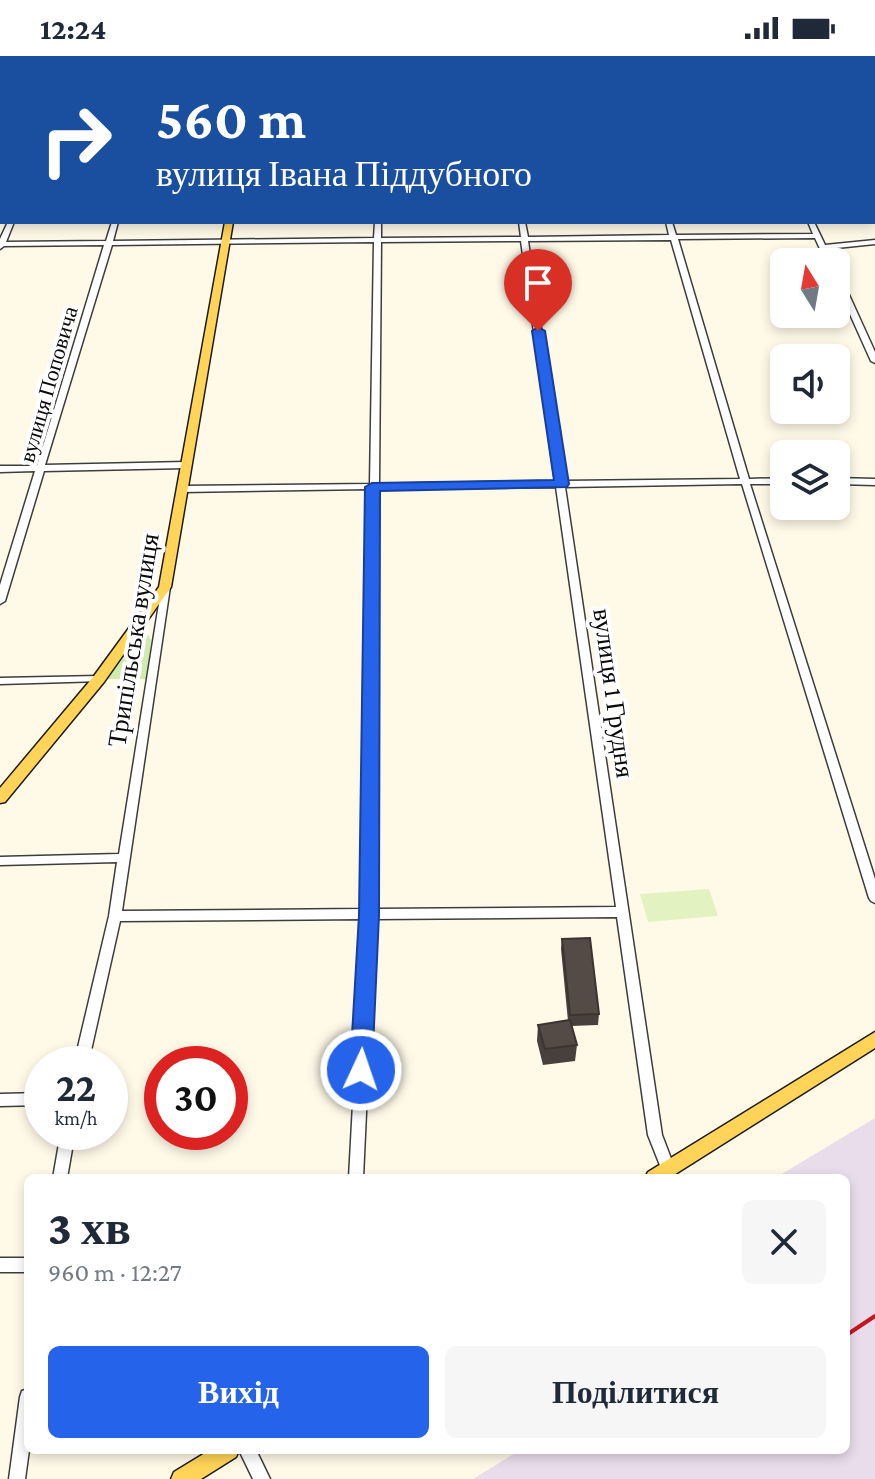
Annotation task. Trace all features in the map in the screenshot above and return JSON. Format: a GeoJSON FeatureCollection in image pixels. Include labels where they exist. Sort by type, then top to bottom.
{"type":"FeatureCollection","features":[{"type":"Feature","properties":{"kind":"main road","name":"Трипільська вулиця"},"geometry":{"type":"LineString","coordinates":[[165,587],[229,224]]}},
{"type":"Feature","properties":{"kind":"main road"},"geometry":{"type":"LineString","coordinates":[[0,798],[99,679],[165,587]]}},
{"type":"Feature","properties":{"kind":"main road"},"geometry":{"type":"LineString","coordinates":[[661,1174],[875,1039]]}},
{"type":"Feature","properties":{"kind":"main road"},"geometry":{"type":"LineString","coordinates":[[181,1479],[222,1454]]}},
{"type":"Feature","properties":{"kind":"street"},"geometry":{"type":"LineString","coordinates":[[10,224],[0,245],[109,241],[817,236]]}},
{"type":"Feature","properties":{"kind":"street","name":"вулиця Поповича"},"geometry":{"type":"LineString","coordinates":[[0,601],[114,224]]}},
{"type":"Feature","properties":{"kind":"street"},"geometry":{"type":"LineString","coordinates":[[356,1174],[369,915],[372,487],[378,224]]}},
{"type":"Feature","properties":{"kind":"street","name":"вулиця 1 Грудня"},"geometry":{"type":"LineString","coordinates":[[522,224],[661,1174]]}},
{"type":"Feature","properties":{"kind":"street"},"geometry":{"type":"LineString","coordinates":[[670,224],[745,481],[875,898]]}},
{"type":"Feature","properties":{"kind":"street"},"geometry":{"type":"LineString","coordinates":[[812,224],[824,247],[875,242]]}},
{"type":"Feature","properties":{"kind":"street"},"geometry":{"type":"LineString","coordinates":[[850,308],[875,361]]}},
{"type":"Feature","properties":{"kind":"street"},"geometry":{"type":"LineString","coordinates":[[859,330],[875,328]]}},
{"type":"Feature","properties":{"kind":"street"},"geometry":{"type":"LineString","coordinates":[[0,469],[186,465]]}},
{"type":"Feature","properties":{"kind":"street"},"geometry":{"type":"LineString","coordinates":[[182,489],[770,481]]}},
{"type":"Feature","properties":{"kind":"street"},"geometry":{"type":"LineString","coordinates":[[850,481],[875,482]]}},
{"type":"Feature","properties":{"kind":"street","name":"Трипільська вулиця"},"geometry":{"type":"LineString","coordinates":[[85,1046],[115,916],[165,587]]}},
{"type":"Feature","properties":{"kind":"street"},"geometry":{"type":"LineString","coordinates":[[0,681],[99,679]]}},
{"type":"Feature","properties":{"kind":"street"},"geometry":{"type":"LineString","coordinates":[[0,861],[122,858]]}},
{"type":"Feature","properties":{"kind":"street"},"geometry":{"type":"LineString","coordinates":[[115,916],[623,912]]}},
{"type":"Feature","properties":{"kind":"street"},"geometry":{"type":"LineString","coordinates":[[0,1100],[24,1099]]}},
{"type":"Feature","properties":{"kind":"street"},"geometry":{"type":"LineString","coordinates":[[61,1174],[65,1150]]}},
{"type":"Feature","properties":{"kind":"street"},"geometry":{"type":"LineString","coordinates":[[0,1265],[24,1265]]}},
{"type":"Feature","properties":{"kind":"street"},"geometry":{"type":"LineString","coordinates":[[17,1479],[24,1427]]}},
{"type":"Feature","properties":{"kind":"street"},"geometry":{"type":"LineString","coordinates":[[249,1454],[262,1479]]}},
{"type":"Feature","properties":{"kind":"shaded area"},"geometry":{"type":"Polygon","coordinates":[[[875,1118],[875,1479],[473,1479],[514,1454],[850,1454],[850,1174],[782,1174],[875,1118]]]}},
{"type":"Feature","properties":{"kind":"green space"},"geometry":{"type":"Polygon","coordinates":[[[149,636],[151,641],[147,679],[105,679],[135,640],[149,636]]]}},
{"type":"Feature","properties":{"kind":"green space"},"geometry":{"type":"Polygon","coordinates":[[[709,889],[718,916],[648,922],[640,894],[709,889]]]}},
{"type":"Feature","properties":{"kind":"building"},"geometry":{"type":"Polygon","coordinates":[[[590,938],[599,1014],[570,1015],[562,939],[590,938]]]}},
{"type":"Feature","properties":{"kind":"building"},"geometry":{"type":"Polygon","coordinates":[[[570,1020],[577,1045],[545,1049],[538,1025],[570,1020]]]}},
{"type":"Feature","properties":{"kind":"railway"},"geometry":{"type":"LineString","coordinates":[[850,1333],[875,1316]]}},
{"type":"Feature","properties":{"kind":"route"},"geometry":{"type":"LineString","coordinates":[[361,1070],[369,915],[372,487],[562,484],[538,331]]}}]}
